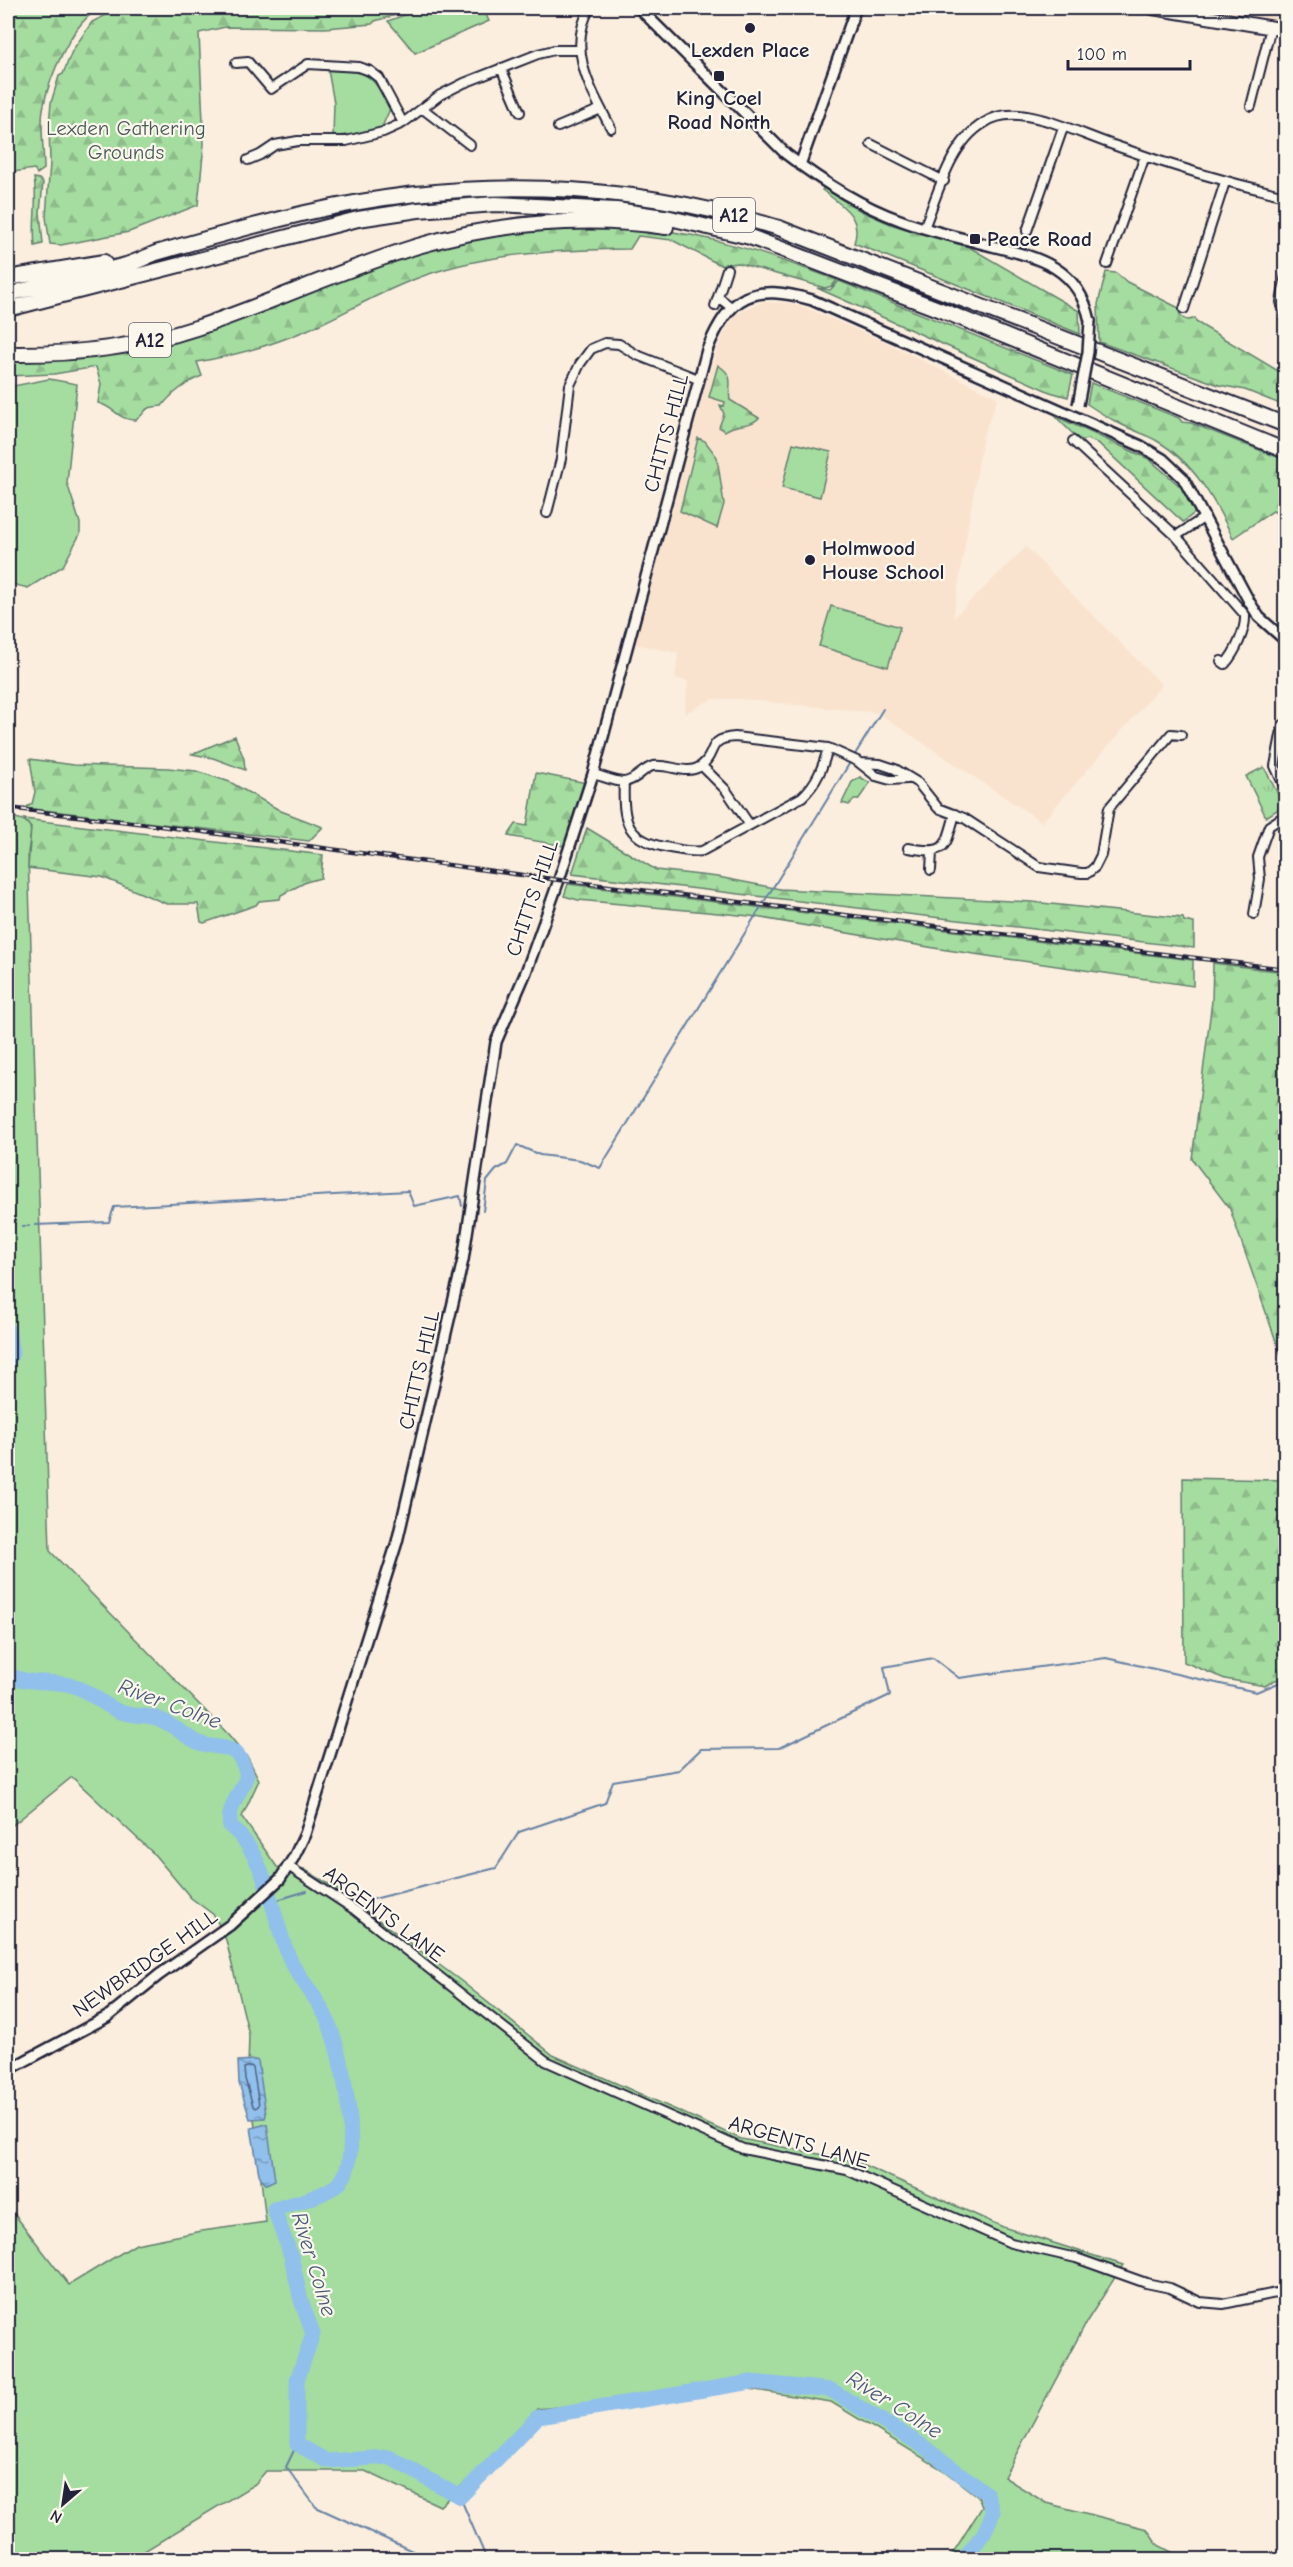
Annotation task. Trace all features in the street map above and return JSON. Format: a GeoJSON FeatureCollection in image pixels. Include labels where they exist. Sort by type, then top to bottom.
{"type":"FeatureCollection","features":[{"type":"Feature","properties":{"kind":"highway","name":"A12"},"geometry":{"type":"LineString","coordinates":[[8,278],[154,254],[304,213],[421,193],[534,188],[621,193],[709,209],[779,228],[1286,425]]}},
{"type":"Feature","properties":{"kind":"highway","name":"A12"},"geometry":{"type":"LineString","coordinates":[[8,309],[358,219],[464,206],[528,204],[616,210],[708,226],[750,237],[946,312],[1286,451]]}},
{"type":"Feature","properties":{"kind":"highway","name":"A12"},"geometry":{"type":"LineString","coordinates":[[8,354],[91,350],[160,338],[196,328],[419,246],[520,226],[580,223],[652,225],[783,249]]}},
{"type":"Feature","properties":{"kind":"highway","name":"A12"},"geometry":{"type":"LineString","coordinates":[[8,294],[129,264],[154,254]]}},
{"type":"Feature","properties":{"kind":"main road"},"geometry":{"type":"LineString","coordinates":[[1153,8],[1286,30]]}},
{"type":"Feature","properties":{"kind":"street"},"geometry":{"type":"LineString","coordinates":[[590,8],[579,34],[579,50],[590,89],[611,128]]}},
{"type":"Feature","properties":{"kind":"street"},"geometry":{"type":"LineString","coordinates":[[639,8],[786,154],[842,193],[874,210],[924,228],[1046,262],[1075,285],[1084,301],[1090,321],[1088,351],[1076,416]]}},
{"type":"Feature","properties":{"kind":"street"},"geometry":{"type":"LineString","coordinates":[[800,165],[856,8]]}},
{"type":"Feature","properties":{"kind":"street"},"geometry":{"type":"LineString","coordinates":[[1251,106],[1271,27]]}},
{"type":"Feature","properties":{"kind":"street"},"geometry":{"type":"LineString","coordinates":[[248,160],[260,156],[275,146],[298,141],[328,143],[355,140],[382,132],[403,123],[452,89],[501,68],[554,50],[579,50]]}},
{"type":"Feature","properties":{"kind":"street"},"geometry":{"type":"LineString","coordinates":[[236,63],[248,62],[271,89],[308,64],[344,65],[370,70],[379,78],[403,123]]}},
{"type":"Feature","properties":{"kind":"street"},"geometry":{"type":"LineString","coordinates":[[501,68],[520,112]]}},
{"type":"Feature","properties":{"kind":"street"},"geometry":{"type":"LineString","coordinates":[[423,109],[470,145]]}},
{"type":"Feature","properties":{"kind":"street"},"geometry":{"type":"LineString","coordinates":[[558,127],[601,109]]}},
{"type":"Feature","properties":{"kind":"street"},"geometry":{"type":"LineString","coordinates":[[924,228],[965,139],[986,122],[1005,115],[1033,117],[1225,182],[1286,196]]}},
{"type":"Feature","properties":{"kind":"street"},"geometry":{"type":"LineString","coordinates":[[1027,231],[1063,128]]}},
{"type":"Feature","properties":{"kind":"street"},"geometry":{"type":"LineString","coordinates":[[871,144],[944,181]]}},
{"type":"Feature","properties":{"kind":"street"},"geometry":{"type":"LineString","coordinates":[[1107,264],[1144,156]]}},
{"type":"Feature","properties":{"kind":"street"},"geometry":{"type":"LineString","coordinates":[[1184,309],[1225,182]]}},
{"type":"Feature","properties":{"kind":"street"},"geometry":{"type":"LineString","coordinates":[[715,306],[727,269]]}},
{"type":"Feature","properties":{"kind":"street"},"geometry":{"type":"LineString","coordinates":[[1286,275],[1281,302],[1286,320]]}},
{"type":"Feature","properties":{"kind":"street"},"geometry":{"type":"LineString","coordinates":[[718,297],[731,307],[750,296],[766,292],[791,294],[812,300],[1141,446],[1162,459],[1183,478],[1250,603],[1259,616],[1286,641]]}},
{"type":"Feature","properties":{"kind":"street","name":"CHITTS HILL"},"geometry":{"type":"LineString","coordinates":[[288,1866],[305,1834],[397,1542],[463,1260],[496,1042],[537,941],[593,774],[698,379],[716,328],[731,307]]}},
{"type":"Feature","properties":{"kind":"street"},"geometry":{"type":"LineString","coordinates":[[548,513],[561,459],[570,385],[580,364],[591,349],[605,343],[619,344],[637,355],[698,379]]}},
{"type":"Feature","properties":{"kind":"street"},"geometry":{"type":"LineString","coordinates":[[1073,441],[1176,536],[1245,615],[1246,623],[1231,658],[1225,664],[1221,662]]}},
{"type":"Feature","properties":{"kind":"street"},"geometry":{"type":"LineString","coordinates":[[1176,536],[1205,517]]}},
{"type":"Feature","properties":{"kind":"street"},"geometry":{"type":"LineString","coordinates":[[1283,725],[1275,766],[1286,790]]}},
{"type":"Feature","properties":{"kind":"street"},"geometry":{"type":"LineString","coordinates":[[858,762],[880,764],[895,769],[918,783],[938,808],[955,814],[1040,867],[1088,873],[1095,867],[1101,855],[1109,808],[1171,731],[1181,735]]}},
{"type":"Feature","properties":{"kind":"street"},"geometry":{"type":"LineString","coordinates":[[593,774],[624,782],[653,766],[691,770],[702,766],[711,749],[724,738],[828,748],[848,756],[883,778],[908,779]]}},
{"type":"Feature","properties":{"kind":"street"},"geometry":{"type":"LineString","coordinates":[[624,782],[624,810],[632,831],[639,839],[650,845],[702,851],[802,796],[818,777],[828,748]]}},
{"type":"Feature","properties":{"kind":"street"},"geometry":{"type":"LineString","coordinates":[[702,766],[726,790],[749,824]]}},
{"type":"Feature","properties":{"kind":"street"},"geometry":{"type":"LineString","coordinates":[[908,848],[932,852],[945,844],[955,814]]}},
{"type":"Feature","properties":{"kind":"street"},"geometry":{"type":"LineString","coordinates":[[1254,914],[1260,879],[1258,857],[1269,826],[1286,815]]}},
{"type":"Feature","properties":{"kind":"street"},"geometry":{"type":"LineString","coordinates":[[931,870],[932,852]]}},
{"type":"Feature","properties":{"kind":"street","name":"NEWBRIDGE HILL"},"geometry":{"type":"LineString","coordinates":[[8,2070],[107,2016],[159,1975],[230,1925],[280,1879],[288,1866]]}},
{"type":"Feature","properties":{"kind":"street","name":"ARGENTS LANE"},"geometry":{"type":"LineString","coordinates":[[288,1866],[356,1910],[546,2061],[743,2149],[847,2170],[1011,2243],[1076,2258],[1146,2283],[1170,2288],[1200,2302],[1223,2304],[1286,2291]]}},
{"type":"Feature","properties":{"kind":"shaded area"},"geometry":{"type":"Polygon","coordinates":[[[1199,8],[1285,8],[1285,24],[1199,8]]]}},
{"type":"Feature","properties":{"kind":"shaded area","name":"Holmwood House School"},"geometry":{"type":"Polygon","coordinates":[[[762,302],[789,303],[806,308],[881,340],[998,398],[983,436],[953,618],[1026,547],[1162,685],[1042,822],[878,713],[741,699],[712,699],[684,714],[688,681],[675,679],[678,653],[635,644],[706,382],[721,338],[736,314],[762,302]]]}},
{"type":"Feature","properties":{"kind":"green space","name":"Lexden Gathering Grounds"},"geometry":{"type":"Polygon","coordinates":[[[8,8],[102,8],[91,14],[81,24],[64,51],[50,82],[42,116],[44,169],[37,174],[34,169],[13,172],[8,184],[8,8]]]}},
{"type":"Feature","properties":{"kind":"green space","name":"Lexden Gathering Grounds"},"geometry":{"type":"Polygon","coordinates":[[[130,8],[420,8],[375,21],[372,24],[325,28],[225,27],[199,33],[204,144],[198,205],[129,232],[61,245],[50,244],[46,217],[50,163],[49,124],[51,103],[59,76],[63,74],[72,51],[92,22],[108,14],[130,8]]]}},
{"type":"Feature","properties":{"kind":"green space"},"geometry":{"type":"Polygon","coordinates":[[[423,8],[483,8],[489,21],[415,53],[388,21],[423,8]]]}},
{"type":"Feature","properties":{"kind":"green space"},"geometry":{"type":"Polygon","coordinates":[[[328,70],[361,73],[373,81],[390,109],[382,127],[362,133],[333,137],[334,103],[328,70]]]}},
{"type":"Feature","properties":{"kind":"green space"},"geometry":{"type":"Polygon","coordinates":[[[34,178],[43,183],[40,212],[43,244],[35,246],[35,195],[34,178]]]}},
{"type":"Feature","properties":{"kind":"green space"},"geometry":{"type":"Polygon","coordinates":[[[824,188],[861,211],[893,225],[969,247],[1079,311],[1080,334],[854,243],[856,234],[853,218],[843,206],[822,190],[824,188]]]}},
{"type":"Feature","properties":{"kind":"green space"},"geometry":{"type":"Polygon","coordinates":[[[548,225],[624,227],[698,236],[769,256],[837,280],[832,286],[825,288],[738,263],[730,264],[726,268],[672,240],[638,236],[630,249],[546,252],[490,259],[463,264],[410,281],[294,335],[225,357],[197,362],[202,376],[180,389],[162,406],[148,408],[136,420],[120,416],[98,403],[101,384],[96,367],[54,374],[8,376],[8,355],[127,346],[430,245],[548,225]]]}},
{"type":"Feature","properties":{"kind":"green space"},"geometry":{"type":"Polygon","coordinates":[[[1106,272],[1116,273],[1127,282],[1179,308],[1183,318],[1189,320],[1195,318],[1196,322],[1285,375],[1285,406],[1245,390],[1219,385],[1099,342],[1098,304],[1106,272]]]}},
{"type":"Feature","properties":{"kind":"green space"},"geometry":{"type":"Polygon","coordinates":[[[839,281],[1073,375],[1068,397],[1050,392],[817,288],[830,290],[839,281]]]}},
{"type":"Feature","properties":{"kind":"green space"},"geometry":{"type":"Polygon","coordinates":[[[718,365],[729,378],[730,400],[759,418],[755,421],[725,431],[719,427],[724,414],[720,405],[724,406],[725,402],[709,397],[718,365]]]}},
{"type":"Feature","properties":{"kind":"green space"},"geometry":{"type":"Polygon","coordinates":[[[49,379],[77,384],[67,483],[80,523],[80,534],[63,566],[28,588],[8,583],[8,387],[49,379]]]}},
{"type":"Feature","properties":{"kind":"green space"},"geometry":{"type":"Polygon","coordinates":[[[1091,383],[1179,418],[1182,422],[1191,423],[1285,460],[1285,519],[1273,511],[1233,538],[1211,497],[1182,460],[1157,441],[1120,424],[1087,404],[1091,383]]]}},
{"type":"Feature","properties":{"kind":"green space"},"geometry":{"type":"Polygon","coordinates":[[[1055,416],[1149,459],[1181,487],[1197,511],[1183,522],[1099,444],[1087,439],[1080,441],[1055,416]]]}},
{"type":"Feature","properties":{"kind":"green space"},"geometry":{"type":"Polygon","coordinates":[[[698,438],[705,441],[717,457],[724,504],[717,528],[680,511],[698,438]]]}},
{"type":"Feature","properties":{"kind":"green space"},"geometry":{"type":"Polygon","coordinates":[[[793,443],[831,452],[820,497],[782,488],[793,443]]]}},
{"type":"Feature","properties":{"kind":"green space"},"geometry":{"type":"Polygon","coordinates":[[[831,606],[900,627],[888,667],[819,646],[831,606]]]}},
{"type":"Feature","properties":{"kind":"green space"},"geometry":{"type":"Polygon","coordinates":[[[235,736],[244,759],[245,770],[213,758],[192,754],[235,736]]]}},
{"type":"Feature","properties":{"kind":"green space"},"geometry":{"type":"Polygon","coordinates":[[[30,759],[74,765],[196,771],[230,782],[281,811],[323,827],[309,841],[25,808],[32,804],[35,792],[30,759]]]}},
{"type":"Feature","properties":{"kind":"green space"},"geometry":{"type":"Polygon","coordinates":[[[1264,767],[1283,804],[1266,817],[1246,776],[1264,767]]]}},
{"type":"Feature","properties":{"kind":"green space"},"geometry":{"type":"Polygon","coordinates":[[[536,773],[587,783],[564,846],[508,836],[516,824],[527,826],[536,773]]]}},
{"type":"Feature","properties":{"kind":"green space"},"geometry":{"type":"Polygon","coordinates":[[[860,777],[870,783],[858,800],[854,800],[849,805],[842,803],[852,782],[860,777]]]}},
{"type":"Feature","properties":{"kind":"green space"},"geometry":{"type":"Polygon","coordinates":[[[8,817],[24,820],[31,831],[28,853],[50,1551],[228,1734],[248,1758],[259,1780],[242,1817],[277,1867],[304,1869],[337,1889],[461,1981],[553,2055],[741,2139],[855,2161],[1003,2227],[1123,2265],[1087,2321],[1004,2477],[1046,2503],[1147,2529],[1158,2545],[1185,2559],[949,2559],[982,2507],[978,2497],[943,2470],[831,2402],[749,2389],[537,2409],[440,2506],[365,2471],[266,2471],[255,2484],[141,2553],[148,2559],[8,2559],[8,2206],[69,2285],[136,2244],[202,2231],[266,2222],[248,2068],[249,2035],[226,1940],[214,1915],[191,1898],[153,1853],[72,1777],[8,1829],[8,817]]]}},
{"type":"Feature","properties":{"kind":"green space"},"geometry":{"type":"Polygon","coordinates":[[[24,819],[323,855],[321,878],[306,882],[281,895],[280,899],[259,901],[256,905],[204,923],[201,922],[198,904],[167,904],[102,877],[28,868],[31,828],[24,819]]]}},
{"type":"Feature","properties":{"kind":"green space"},"geometry":{"type":"Polygon","coordinates":[[[587,828],[656,870],[718,877],[780,889],[1032,902],[1183,918],[1184,921],[1194,923],[1194,948],[572,874],[587,828]]]}},
{"type":"Feature","properties":{"kind":"green space"},"geometry":{"type":"Polygon","coordinates":[[[568,884],[1193,960],[1193,986],[940,949],[750,916],[578,900],[564,896],[568,884]]]}},
{"type":"Feature","properties":{"kind":"green space"},"geometry":{"type":"Polygon","coordinates":[[[1213,963],[1285,972],[1285,1367],[1230,1209],[1192,1159],[1212,1001],[1213,963]]]}},
{"type":"Feature","properties":{"kind":"green space"},"geometry":{"type":"Polygon","coordinates":[[[1183,1478],[1285,1480],[1285,1679],[1275,1680],[1265,1686],[1225,1679],[1184,1662],[1183,1478]]]}},
{"type":"Feature","properties":{"kind":"water"},"geometry":{"type":"Polygon","coordinates":[[[238,2061],[258,2061],[266,2115],[265,2118],[250,2119],[239,2083],[238,2061]]]}},
{"type":"Feature","properties":{"kind":"water"},"geometry":{"type":"Polygon","coordinates":[[[267,2124],[275,2180],[266,2184],[259,2174],[251,2128],[267,2124]]]}},
{"type":"Feature","properties":{"kind":"waterway"},"geometry":{"type":"LineString","coordinates":[[483,1211],[487,1181],[496,1170],[507,1164],[517,1145],[540,1155],[580,1160],[600,1168],[883,709]]}},
{"type":"Feature","properties":{"kind":"waterway"},"geometry":{"type":"LineString","coordinates":[[35,1225],[109,1222],[114,1207],[408,1191],[414,1206],[460,1196],[462,1206]]}},
{"type":"Feature","properties":{"kind":"waterway"},"geometry":{"type":"LineString","coordinates":[[22,1226],[29,1226]]}},
{"type":"Feature","properties":{"kind":"waterway","name":"River Colne"},"geometry":{"type":"LineString","coordinates":[[8,1330],[12,1353],[8,1362]]}},
{"type":"Feature","properties":{"kind":"waterway"},"geometry":{"type":"LineString","coordinates":[[362,1902],[496,1868],[519,1832],[605,1803],[613,1781],[679,1770],[701,1749],[779,1748],[890,1695],[884,1667],[933,1658],[959,1678],[1106,1658],[1256,1692],[1286,1680]]}},
{"type":"Feature","properties":{"kind":"waterway","name":"River Colne"},"geometry":{"type":"LineString","coordinates":[[8,1674],[24,1680],[74,1686],[118,1711],[159,1719],[202,1744],[233,1751],[239,1756],[244,1767],[247,1775],[232,1806],[230,1826],[253,1853],[267,1887],[289,1957],[321,2008],[331,2029],[348,2102],[350,2153],[346,2173],[330,2190],[315,2197],[274,2209],[291,2256],[301,2300],[313,2334],[297,2380],[297,2444],[327,2461],[389,2457],[460,2497],[538,2417],[752,2382],[831,2390],[923,2446],[987,2494],[993,2513],[984,2533],[963,2560]]}},
{"type":"Feature","properties":{"kind":"waterway"},"geometry":{"type":"LineString","coordinates":[[273,1905],[280,1899],[307,1891]]}},
{"type":"Feature","properties":{"kind":"waterway"},"geometry":{"type":"LineString","coordinates":[[297,2444],[286,2467],[316,2507],[432,2560]]}},
{"type":"Feature","properties":{"kind":"waterway"},"geometry":{"type":"LineString","coordinates":[[460,2497],[487,2560]]}},
{"type":"Feature","properties":{"kind":"waterway"},"geometry":{"type":"LineString","coordinates":[[417,2560],[422,2553]]}},
{"type":"Feature","properties":{"kind":"railway"},"geometry":{"type":"LineString","coordinates":[[8,808],[146,824],[559,880],[1286,969]]}},
{"type":"Feature","properties":{"kind":"place","name":"Lexden Place"},"geometry":{"type":"Point","coordinates":[750,28]}},
{"type":"Feature","properties":{"kind":"place","name":"King Coel Road North"},"geometry":{"type":"Point","coordinates":[719,76]}},
{"type":"Feature","properties":{"kind":"place","name":"Peace Road"},"geometry":{"type":"Point","coordinates":[975,239]}},
{"type":"Feature","properties":{"kind":"place","name":"Holmwood House School"},"geometry":{"type":"Point","coordinates":[810,560]}}]}
